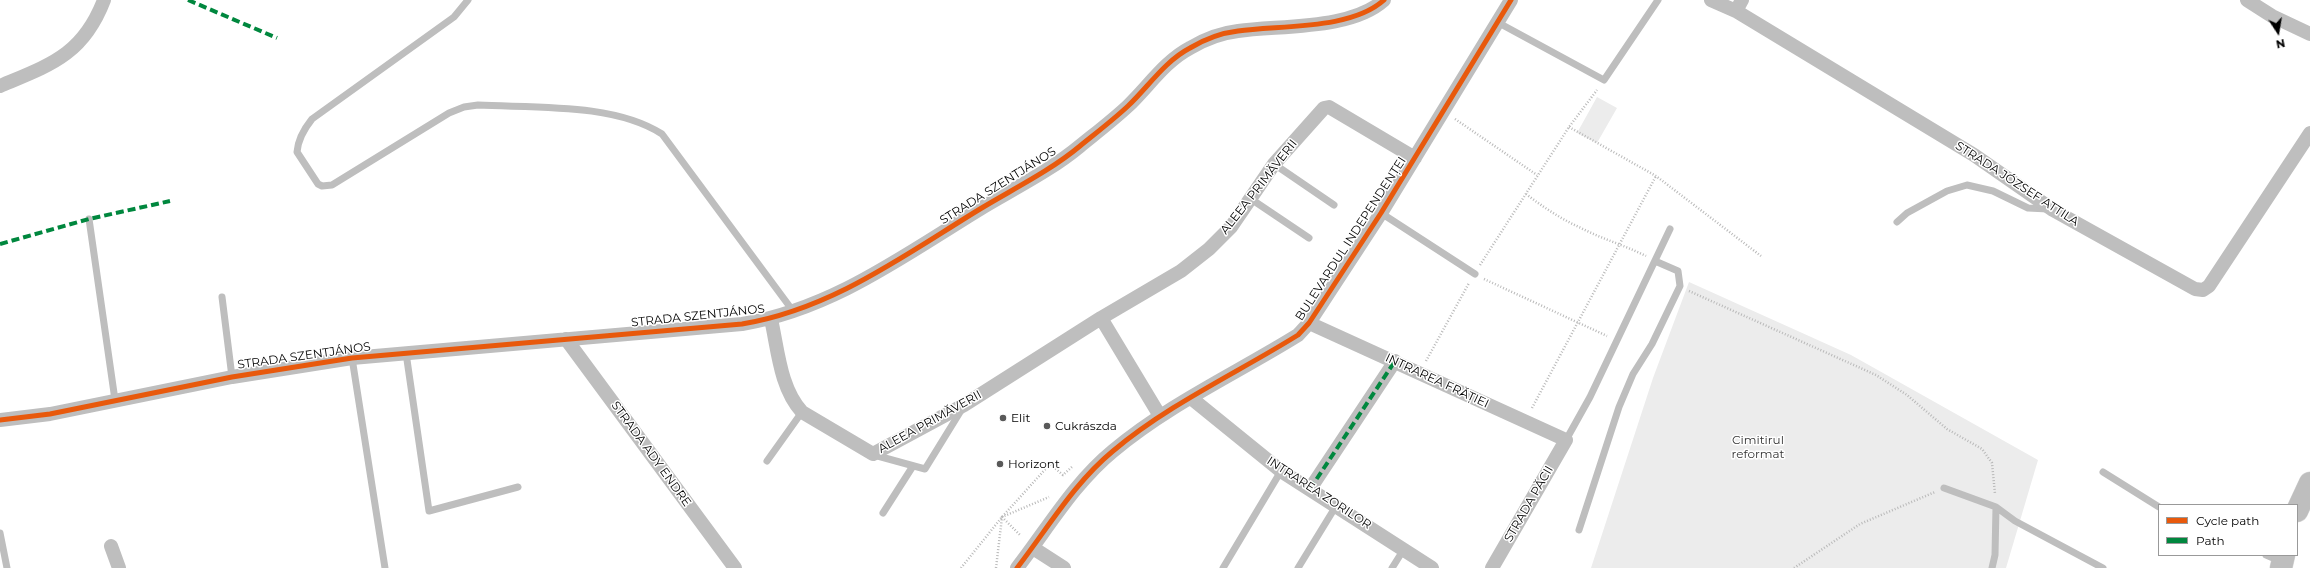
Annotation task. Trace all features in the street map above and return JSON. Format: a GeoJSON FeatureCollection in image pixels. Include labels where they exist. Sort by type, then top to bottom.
{"type":"FeatureCollection","features":[{"type":"Feature","properties":{"kind":"main road"},"geometry":{"type":"LineString","coordinates":[[2298,509],[2310,483]]}},
{"type":"Feature","properties":{"kind":"street"},"geometry":{"type":"LineString","coordinates":[[0,86],[53,64],[70,52],[100,12],[104,0]]}},
{"type":"Feature","properties":{"kind":"street","name":"STRADA SZENTJÁNOS"},"geometry":{"type":"LineString","coordinates":[[0,420],[50,414],[232,377],[352,358],[742,324],[771,319],[825,300],[868,277],[1078,148],[1128,106],[1171,61],[1205,39],[1238,31],[1315,24],[1361,15],[1384,0]]}},
{"type":"Feature","properties":{"kind":"street","name":"BULEVARDUL INDEPENDENȚEI"},"geometry":{"type":"LineString","coordinates":[[1017,568],[1079,484],[1112,451],[1160,416],[1289,341],[1298,335],[1308,324],[1416,158],[1511,0]]}},
{"type":"Feature","properties":{"kind":"street","name":"STRADA JÓZSEF ATTILA"},"geometry":{"type":"LineString","coordinates":[[1711,0],[1739,5],[1974,155],[2054,210],[2195,289],[2203,290],[2209,286],[2310,133]]}},
{"type":"Feature","properties":{"kind":"street"},"geometry":{"type":"LineString","coordinates":[[2247,0],[2272,16],[2310,34]]}},
{"type":"Feature","properties":{"kind":"street","name":"ALEEA PRIMĂVERII"},"geometry":{"type":"LineString","coordinates":[[771,319],[786,387],[793,402],[802,412],[873,454],[964,405],[1101,318],[1181,271],[1209,249],[1231,227],[1274,164],[1319,111],[1329,107],[1416,158]]}},
{"type":"Feature","properties":{"kind":"street"},"geometry":{"type":"LineString","coordinates":[[1101,318],[1160,416]]}},
{"type":"Feature","properties":{"kind":"street","name":"INTRAREA FRĂȚIEI"},"geometry":{"type":"LineString","coordinates":[[1308,324],[1419,372],[1566,440]]}},
{"type":"Feature","properties":{"kind":"street","name":"STRADA ADY ENDRE"},"geometry":{"type":"LineString","coordinates":[[566,339],[735,568]]}},
{"type":"Feature","properties":{"kind":"street"},"geometry":{"type":"LineString","coordinates":[[1310,489],[1394,361]]}},
{"type":"Feature","properties":{"kind":"street","name":"INTRAREA ZORILOR"},"geometry":{"type":"LineString","coordinates":[[1191,398],[1281,471],[1432,568]]}},
{"type":"Feature","properties":{"kind":"street","name":"STRADA PĂCII"},"geometry":{"type":"LineString","coordinates":[[1492,568],[1566,440]]}},
{"type":"Feature","properties":{"kind":"street"},"geometry":{"type":"LineString","coordinates":[[111,546],[119,568]]}},
{"type":"Feature","properties":{"kind":"street"},"geometry":{"type":"LineString","coordinates":[[1033,548],[1064,568]]}},
{"type":"Feature","properties":{"kind":"lane"},"geometry":{"type":"LineString","coordinates":[[468,0],[454,17],[312,119],[306,126],[300,138],[297,152],[318,184],[322,186],[332,185],[449,113],[464,107],[478,105],[595,111],[630,118],[647,125],[662,134],[794,312]]}},
{"type":"Feature","properties":{"kind":"lane"},"geometry":{"type":"LineString","coordinates":[[1498,22],[1604,80],[1658,0]]}},
{"type":"Feature","properties":{"kind":"lane"},"geometry":{"type":"LineString","coordinates":[[1274,164],[1334,205]]}},
{"type":"Feature","properties":{"kind":"lane"},"geometry":{"type":"LineString","coordinates":[[1897,222],[1906,213],[1947,191],[1967,185],[1994,191],[2028,208],[2054,210]]}},
{"type":"Feature","properties":{"kind":"lane"},"geometry":{"type":"LineString","coordinates":[[1251,199],[1308,238]]}},
{"type":"Feature","properties":{"kind":"lane"},"geometry":{"type":"LineString","coordinates":[[1381,213],[1475,274]]}},
{"type":"Feature","properties":{"kind":"lane"},"geometry":{"type":"LineString","coordinates":[[89,219],[114,400]]}},
{"type":"Feature","properties":{"kind":"lane"},"geometry":{"type":"LineString","coordinates":[[1566,440],[1590,397],[1670,229]]}},
{"type":"Feature","properties":{"kind":"lane"},"geometry":{"type":"LineString","coordinates":[[1579,530],[1619,408],[1633,374],[1652,344],[1680,286],[1678,271],[1655,261]]}},
{"type":"Feature","properties":{"kind":"lane"},"geometry":{"type":"LineString","coordinates":[[222,297],[232,377]]}},
{"type":"Feature","properties":{"kind":"lane"},"geometry":{"type":"LineString","coordinates":[[406,353],[429,511],[518,488]]}},
{"type":"Feature","properties":{"kind":"lane"},"geometry":{"type":"LineString","coordinates":[[352,358],[385,568]]}},
{"type":"Feature","properties":{"kind":"lane"},"geometry":{"type":"LineString","coordinates":[[873,454],[925,469],[964,405]]}},
{"type":"Feature","properties":{"kind":"lane"},"geometry":{"type":"LineString","coordinates":[[767,461],[802,412]]}},
{"type":"Feature","properties":{"kind":"lane"},"geometry":{"type":"LineString","coordinates":[[883,513],[913,466]]}},
{"type":"Feature","properties":{"kind":"lane"},"geometry":{"type":"LineString","coordinates":[[1223,568],[1281,471]]}},
{"type":"Feature","properties":{"kind":"lane"},"geometry":{"type":"LineString","coordinates":[[2104,472],[2158,506]]}},
{"type":"Feature","properties":{"kind":"lane"},"geometry":{"type":"LineString","coordinates":[[1944,488],[1996,507],[2015,521],[2103,568]]}},
{"type":"Feature","properties":{"kind":"lane"},"geometry":{"type":"LineString","coordinates":[[1298,568],[1336,506]]}},
{"type":"Feature","properties":{"kind":"lane"},"geometry":{"type":"LineString","coordinates":[[1992,568],[1995,555],[1996,507]]}},
{"type":"Feature","properties":{"kind":"lane"},"geometry":{"type":"LineString","coordinates":[[0,533],[7,568]]}},
{"type":"Feature","properties":{"kind":"lane"},"geometry":{"type":"LineString","coordinates":[[1392,568],[1404,549]]}},
{"type":"Feature","properties":{"kind":"path"},"geometry":{"type":"LineString","coordinates":[[1419,372],[1475,274],[1537,175],[1568,127],[1604,80]]}},
{"type":"Feature","properties":{"kind":"path"},"geometry":{"type":"LineString","coordinates":[[1444,111],[1537,175]]}},
{"type":"Feature","properties":{"kind":"path"},"geometry":{"type":"LineString","coordinates":[[1568,127],[1656,176],[1761,256]]}},
{"type":"Feature","properties":{"kind":"path"},"geometry":{"type":"LineString","coordinates":[[1525,421],[1656,176]]}},
{"type":"Feature","properties":{"kind":"path"},"geometry":{"type":"LineString","coordinates":[[1526,194],[1547,210],[1581,229],[1620,243],[1655,261]]}},
{"type":"Feature","properties":{"kind":"path"},"geometry":{"type":"LineString","coordinates":[[1475,274],[1616,340]]}},
{"type":"Feature","properties":{"kind":"path"},"geometry":{"type":"LineString","coordinates":[[1680,286],[1869,371],[1907,396],[1947,429],[1982,449],[1992,464],[1996,507]]}},
{"type":"Feature","properties":{"kind":"path"},"geometry":{"type":"LineString","coordinates":[[961,568],[1002,517],[1050,464]]}},
{"type":"Feature","properties":{"kind":"path"},"geometry":{"type":"LineString","coordinates":[[1794,568],[1860,524],[1944,488]]}},
{"type":"Feature","properties":{"kind":"path"},"geometry":{"type":"LineString","coordinates":[[1002,517],[1051,496]]}},
{"type":"Feature","properties":{"kind":"path"},"geometry":{"type":"LineString","coordinates":[[1002,517],[1033,548]]}},
{"type":"Feature","properties":{"kind":"path"},"geometry":{"type":"LineString","coordinates":[[996,568],[1002,517]]}},
{"type":"Feature","properties":{"kind":"green space"},"geometry":{"type":"Polygon","coordinates":[[[1597,97],[1617,108],[1597,143],[1577,133],[1597,97]]]}},
{"type":"Feature","properties":{"kind":"green space","name":"Cimitirul reformat"},"geometry":{"type":"Polygon","coordinates":[[[1689,282],[1851,355],[2038,460],[2006,568],[1591,568],[1653,378],[1689,282]]]}},
{"type":"Feature","properties":{"kind":"marked path"},"geometry":{"type":"LineString","coordinates":[[188,0],[277,38]]}},
{"type":"Feature","properties":{"kind":"marked path"},"geometry":{"type":"LineString","coordinates":[[0,244],[89,219],[170,201]]}},
{"type":"Feature","properties":{"kind":"marked path"},"geometry":{"type":"LineString","coordinates":[[1310,489],[1395,361]]}},
{"type":"Feature","properties":{"kind":"cycle path"},"geometry":{"type":"LineString","coordinates":[[0,420],[50,414],[232,377],[352,358],[742,324],[775,317],[837,293],[866,278],[1044,172],[1068,155],[1128,106],[1157,75],[1181,53],[1207,39],[1232,32],[1335,21],[1353,17],[1370,10],[1384,0]]}},
{"type":"Feature","properties":{"kind":"cycle path"},"geometry":{"type":"LineString","coordinates":[[1017,568],[1062,506],[1086,477],[1113,451],[1157,418],[1298,335],[1309,323],[1381,213],[1511,0]]}},
{"type":"Feature","properties":{"kind":"place","name":"Elit"},"geometry":{"type":"Point","coordinates":[1003,418]}},
{"type":"Feature","properties":{"kind":"place","name":"Cukrászda"},"geometry":{"type":"Point","coordinates":[1047,426]}},
{"type":"Feature","properties":{"kind":"place","name":"Horizont"},"geometry":{"type":"Point","coordinates":[1000,464]}}]}
